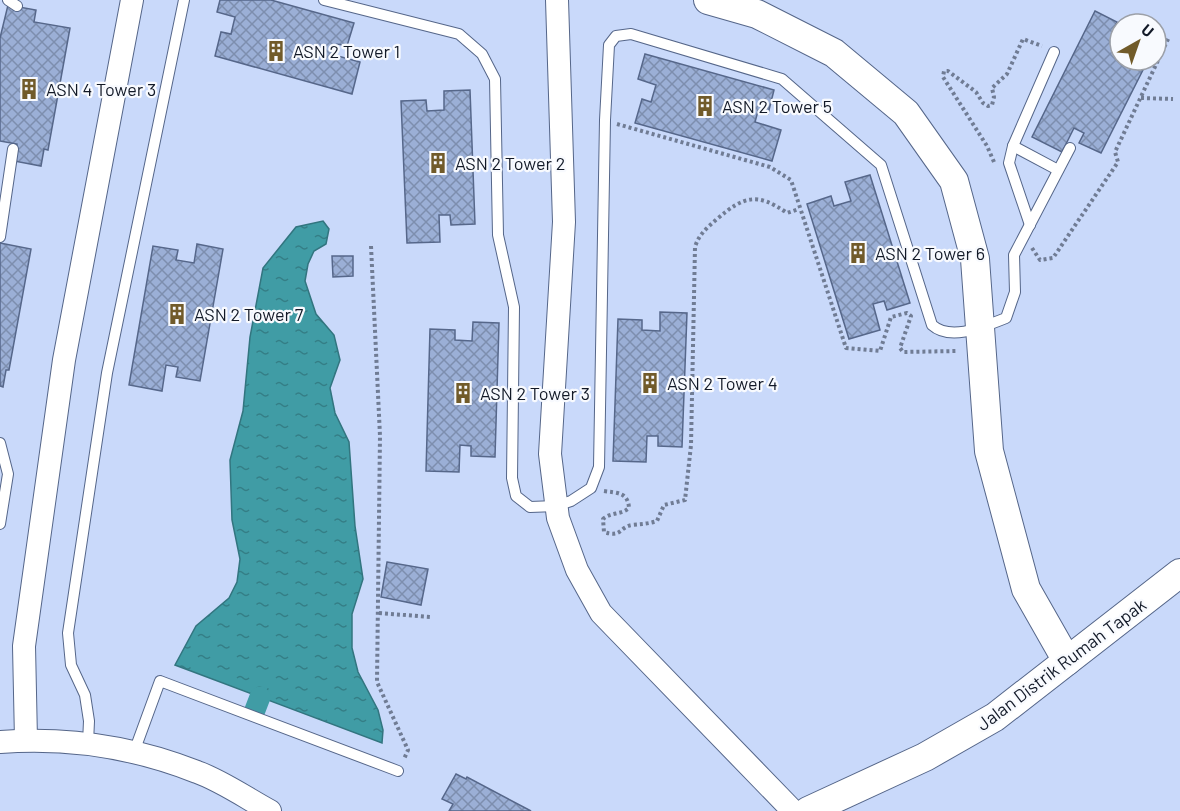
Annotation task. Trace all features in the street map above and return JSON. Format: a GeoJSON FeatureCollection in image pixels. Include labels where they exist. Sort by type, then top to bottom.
{"type":"FeatureCollection","features":[{"type":"Feature","properties":{"kind":"street"},"geometry":{"type":"LineString","coordinates":[[26,740],[24,646],[62,372],[132,0]]}},
{"type":"Feature","properties":{"kind":"street"},"geometry":{"type":"LineString","coordinates":[[557,0],[564,222],[550,454],[558,518],[577,570],[602,613],[793,811]]}},
{"type":"Feature","properties":{"kind":"street"},"geometry":{"type":"LineString","coordinates":[[708,0],[757,14],[834,53],[906,113],[954,181],[975,259],[988,451],[1026,589],[1067,661]]}},
{"type":"Feature","properties":{"kind":"street","name":"Jalan Distrik Rumah Tapak"},"geometry":{"type":"LineString","coordinates":[[808,811],[926,757],[995,717],[1067,661],[1177,582]]}},
{"type":"Feature","properties":{"kind":"street"},"geometry":{"type":"LineString","coordinates":[[0,742],[26,740],[88,743],[134,752],[199,772],[270,811]]}},
{"type":"Feature","properties":{"kind":"lane"},"geometry":{"type":"LineString","coordinates":[[88,743],[90,721],[85,695],[71,664],[68,633],[107,373],[184,0]]}},
{"type":"Feature","properties":{"kind":"lane"},"geometry":{"type":"LineString","coordinates":[[324,0],[459,34],[482,54],[495,79],[498,235],[514,307],[512,478],[516,496],[530,507],[556,506],[571,501],[591,488],[599,467],[605,120],[609,45],[616,36],[632,34],[782,79],[881,165],[932,325],[939,331],[955,333],[1006,318],[1015,292],[1014,255],[1070,148]]}},
{"type":"Feature","properties":{"kind":"lane"},"geometry":{"type":"LineString","coordinates":[[1030,225],[1009,163],[1013,146],[1054,52]]}},
{"type":"Feature","properties":{"kind":"lane"},"geometry":{"type":"LineString","coordinates":[[1013,146],[1058,170]]}},
{"type":"Feature","properties":{"kind":"lane"},"geometry":{"type":"LineString","coordinates":[[0,237],[13,149]]}},
{"type":"Feature","properties":{"kind":"lane"},"geometry":{"type":"LineString","coordinates":[[0,443],[8,474],[0,524]]}},
{"type":"Feature","properties":{"kind":"lane"},"geometry":{"type":"LineString","coordinates":[[134,752],[160,681],[399,771]]}},
{"type":"Feature","properties":{"kind":"path"},"geometry":{"type":"LineString","coordinates":[[1024,237],[1040,260],[1053,258],[1118,162],[1115,152],[1169,38]]}},
{"type":"Feature","properties":{"kind":"path"},"geometry":{"type":"LineString","coordinates":[[995,166],[987,146],[943,77],[944,71],[948,71],[976,92],[983,103],[988,106],[992,105],[994,97],[992,88],[1007,74],[1011,60],[1023,39],[1029,39],[1054,52]]}},
{"type":"Feature","properties":{"kind":"path"},"geometry":{"type":"LineString","coordinates":[[1141,98],[1173,99]]}},
{"type":"Feature","properties":{"kind":"path"},"geometry":{"type":"LineString","coordinates":[[605,120],[770,167],[791,180],[846,348],[880,351],[891,316],[908,313],[911,316],[900,348],[903,352],[930,350],[957,352],[980,327]]}},
{"type":"Feature","properties":{"kind":"path"},"geometry":{"type":"LineString","coordinates":[[591,488],[623,494],[628,500],[629,508],[624,512],[608,515],[603,519],[604,532],[612,534],[619,534],[628,525],[657,521],[664,505],[685,500],[691,445],[695,247],[699,235],[736,202],[750,199],[772,203],[787,213],[799,209]]}},
{"type":"Feature","properties":{"kind":"path"},"geometry":{"type":"LineString","coordinates":[[371,246],[380,436],[377,682],[408,750],[399,771]]}},
{"type":"Feature","properties":{"kind":"path"},"geometry":{"type":"LineString","coordinates":[[379,613],[430,617]]}},
{"type":"Feature","properties":{"kind":"water"},"geometry":{"type":"Polygon","coordinates":[[[323,221],[329,229],[326,244],[314,251],[308,264],[305,281],[316,314],[334,335],[340,360],[330,388],[335,413],[349,442],[355,526],[363,579],[352,614],[352,648],[358,672],[378,710],[383,730],[382,743],[175,665],[196,626],[229,598],[237,582],[240,559],[232,520],[230,460],[243,411],[250,337],[263,268],[296,227],[323,221]]]}},
{"type":"Feature","properties":{"kind":"building","name":"ASN 2 Tower 1"},"geometry":{"type":"Polygon","coordinates":[[[220,0],[271,0],[354,23],[347,46],[337,44],[334,55],[360,62],[352,94],[215,56],[221,32],[231,34],[235,17],[217,12],[220,0]]]}},
{"type":"Feature","properties":{"kind":"building","name":"ASN 4 Tower 3"},"geometry":{"type":"Polygon","coordinates":[[[8,5],[36,10],[34,22],[70,28],[48,150],[44,149],[41,166],[14,161],[17,144],[0,141],[0,38],[8,5]]]}},
{"type":"Feature","properties":{"kind":"building"},"geometry":{"type":"Polygon","coordinates":[[[1095,11],[1108,18],[1108,72],[1142,72],[1101,153],[1079,143],[1084,133],[1074,128],[1062,152],[1032,137],[1095,11]]]}},
{"type":"Feature","properties":{"kind":"building","name":"ASN 2 Tower 5"},"geometry":{"type":"Polygon","coordinates":[[[645,54],[774,90],[768,114],[758,111],[755,122],[781,130],[772,161],[635,123],[642,99],[651,102],[656,85],[638,79],[645,54]]]}},
{"type":"Feature","properties":{"kind":"building","name":"ASN 2 Tower 2"},"geometry":{"type":"Polygon","coordinates":[[[470,90],[475,224],[451,225],[450,215],[439,215],[440,242],[407,243],[401,101],[426,100],[427,111],[444,110],[444,91],[470,90]]]}},
{"type":"Feature","properties":{"kind":"building","name":"ASN 2 Tower 6"},"geometry":{"type":"Polygon","coordinates":[[[870,175],[910,303],[887,310],[884,301],[873,304],[880,330],[849,339],[807,204],[831,196],[834,206],[851,201],[845,182],[870,175]]]}},
{"type":"Feature","properties":{"kind":"building"},"geometry":{"type":"Polygon","coordinates":[[[0,243],[31,249],[9,370],[6,370],[3,387],[0,386],[0,243]]]}},
{"type":"Feature","properties":{"kind":"building","name":"ASN 2 Tower 7"},"geometry":{"type":"Polygon","coordinates":[[[197,244],[223,249],[200,381],[176,377],[178,367],[166,365],[162,391],[129,385],[153,246],[178,250],[176,260],[194,263],[197,244]]]}},
{"type":"Feature","properties":{"kind":"building"},"geometry":{"type":"Polygon","coordinates":[[[332,256],[353,256],[353,276],[333,277],[332,256]]]}},
{"type":"Feature","properties":{"kind":"building","name":"ASN 2 Tower 4"},"geometry":{"type":"Polygon","coordinates":[[[660,312],[687,313],[682,447],[658,446],[658,436],[647,436],[646,462],[613,461],[618,319],[642,320],[642,330],[660,331],[660,312]]]}},
{"type":"Feature","properties":{"kind":"building","name":"ASN 2 Tower 3"},"geometry":{"type":"Polygon","coordinates":[[[473,322],[499,323],[495,457],[471,456],[471,446],[460,445],[459,472],[426,471],[430,329],[455,330],[455,340],[472,341],[473,322]]]}},
{"type":"Feature","properties":{"kind":"building"},"geometry":{"type":"Polygon","coordinates":[[[387,562],[428,569],[421,605],[381,597],[387,562]]]}},
{"type":"Feature","properties":{"kind":"building"},"geometry":{"type":"Polygon","coordinates":[[[456,774],[466,779],[467,777],[531,811],[449,811],[453,804],[442,799],[456,774]]]}},
{"type":"Feature","properties":{"kind":"waterway"},"geometry":{"type":"LineString","coordinates":[[255,710],[260,697]]}},
{"type":"Feature","properties":{"kind":"place","name":"ASN 2 Tower 1"},"geometry":{"type":"Point","coordinates":[276,51]}},
{"type":"Feature","properties":{"kind":"place","name":"ASN 4 Tower 3"},"geometry":{"type":"Point","coordinates":[29,89]}},
{"type":"Feature","properties":{"kind":"place","name":"ASN 2 Tower 5"},"geometry":{"type":"Point","coordinates":[705,106]}},
{"type":"Feature","properties":{"kind":"place","name":"ASN 2 Tower 2"},"geometry":{"type":"Point","coordinates":[438,163]}},
{"type":"Feature","properties":{"kind":"place","name":"ASN 2 Tower 6"},"geometry":{"type":"Point","coordinates":[858,253]}},
{"type":"Feature","properties":{"kind":"place","name":"ASN 2 Tower 7"},"geometry":{"type":"Point","coordinates":[177,314]}},
{"type":"Feature","properties":{"kind":"place","name":"ASN 2 Tower 4"},"geometry":{"type":"Point","coordinates":[650,383]}},
{"type":"Feature","properties":{"kind":"place","name":"ASN 2 Tower 3"},"geometry":{"type":"Point","coordinates":[463,393]}}]}
